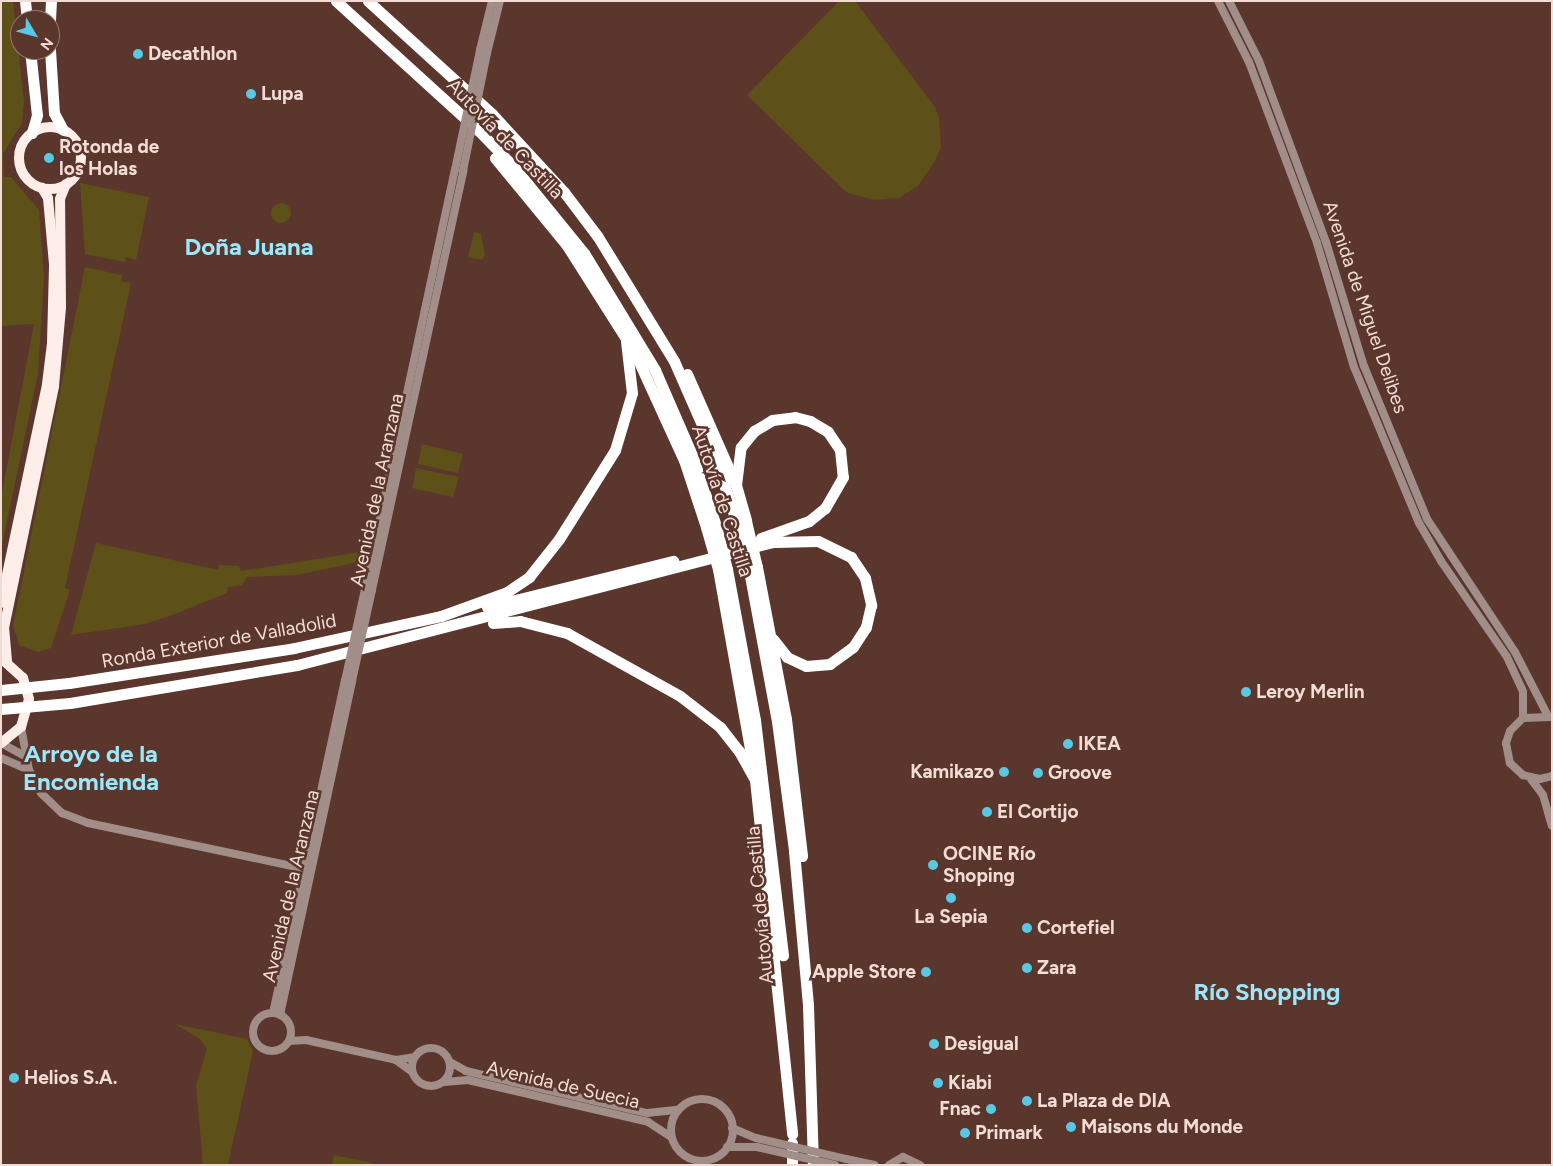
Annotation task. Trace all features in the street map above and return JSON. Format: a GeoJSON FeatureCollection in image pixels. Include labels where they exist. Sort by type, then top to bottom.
{"type":"FeatureCollection","features":[{"type":"Feature","properties":{"kind":"highway","name":"Autovía de Castilla"},"geometry":{"type":"LineString","coordinates":[[336,1],[479,131],[520,174],[584,253],[655,370],[692,455],[722,569],[756,720],[774,850],[792,1134],[792,1165]]}},
{"type":"Feature","properties":{"kind":"highway","name":"Autovía de Castilla"},"geometry":{"type":"LineString","coordinates":[[368,1],[531,155],[598,237],[627,281],[685,385],[741,521],[753,566],[793,842],[808,1005],[812,1165]]}},
{"type":"Feature","properties":{"kind":"highway"},"geometry":{"type":"LineString","coordinates":[[374,1],[418,47]]}},
{"type":"Feature","properties":{"kind":"highway"},"geometry":{"type":"LineString","coordinates":[[350,15],[476,139],[539,209],[583,268],[660,404],[711,526]]}},
{"type":"Feature","properties":{"kind":"highway"},"geometry":{"type":"LineString","coordinates":[[1,603],[47,384],[52,343],[54,264],[48,198],[42,188],[27,179],[20,162],[22,146],[32,133],[37,115],[31,60]]}},
{"type":"Feature","properties":{"kind":"highway"},"geometry":{"type":"LineString","coordinates":[[1,743],[21,727],[28,707],[26,685],[4,660],[4,628],[54,386],[62,307],[60,199],[66,184],[79,169],[81,155],[75,139],[63,130],[54,114],[51,60]]}},
{"type":"Feature","properties":{"kind":"highway"},"geometry":{"type":"LineString","coordinates":[[32,133],[47,127],[63,130]]}},
{"type":"Feature","properties":{"kind":"highway"},"geometry":{"type":"LineString","coordinates":[[42,188],[66,184]]}},
{"type":"Feature","properties":{"kind":"highway"},"geometry":{"type":"LineString","coordinates":[[627,281],[670,342],[697,392],[736,485],[741,521]]}},
{"type":"Feature","properties":{"kind":"highway"},"geometry":{"type":"LineString","coordinates":[[441,616],[480,605],[518,584],[559,539],[623,432],[632,393],[626,341]]}},
{"type":"Feature","properties":{"kind":"highway"},"geometry":{"type":"LineString","coordinates":[[441,616],[787,530],[809,520],[834,498],[843,478],[840,450],[828,432],[810,421],[794,417],[772,420],[754,431],[741,447],[736,485]]}},
{"type":"Feature","properties":{"kind":"highway"},"geometry":{"type":"LineString","coordinates":[[425,635],[774,542],[818,542],[851,558],[865,578],[871,605],[866,627],[853,648],[830,664],[806,666],[786,657],[773,639]]}},
{"type":"Feature","properties":{"kind":"highway"},"geometry":{"type":"LineString","coordinates":[[753,566],[773,639],[801,841],[810,973],[808,1005]]}},
{"type":"Feature","properties":{"kind":"highway"},"geometry":{"type":"LineString","coordinates":[[722,569],[755,780],[792,1134]]}},
{"type":"Feature","properties":{"kind":"highway","name":"Ronda Exterior de Valladolid"},"geometry":{"type":"LineString","coordinates":[[1,690],[69,683],[230,660],[441,616]]}},
{"type":"Feature","properties":{"kind":"highway"},"geometry":{"type":"LineString","coordinates":[[425,635],[505,620],[541,624],[566,633],[706,715],[739,750],[755,780]]}},
{"type":"Feature","properties":{"kind":"highway","name":"Ronda Exterior de Valladolid"},"geometry":{"type":"LineString","coordinates":[[1,709],[70,703],[231,678],[425,635]]}},
{"type":"Feature","properties":{"kind":"street","name":"Avenida de la Aranzana"},"geometry":{"type":"LineString","coordinates":[[276,1014],[459,170],[484,52],[492,1]]}},
{"type":"Feature","properties":{"kind":"street","name":"Avenida de la Aranzana"},"geometry":{"type":"LineString","coordinates":[[484,52],[500,1]]}},
{"type":"Feature","properties":{"kind":"street","name":"Avenida de Miguel Delibes"},"geometry":{"type":"LineString","coordinates":[[1218,1],[1246,53],[1317,243],[1354,367],[1419,523],[1441,562],[1507,657],[1523,692],[1523,718]]}},
{"type":"Feature","properties":{"kind":"street","name":"Avenida de Miguel Delibes"},"geometry":{"type":"LineString","coordinates":[[1229,1],[1259,61],[1326,242],[1364,366],[1427,519],[1515,652],[1550,717]]}},
{"type":"Feature","properties":{"kind":"street"},"geometry":{"type":"LineString","coordinates":[[1,588],[8,571]]}},
{"type":"Feature","properties":{"kind":"street"},"geometry":{"type":"LineString","coordinates":[[1550,717],[1523,718],[1510,731],[1506,755],[1515,770],[1531,779],[1543,795],[1552,826]]}},
{"type":"Feature","properties":{"kind":"street"},"geometry":{"type":"LineString","coordinates":[[21,727],[23,756],[29,770],[49,802],[74,818],[308,870]]}},
{"type":"Feature","properties":{"kind":"street"},"geometry":{"type":"LineString","coordinates":[[1,743],[23,756]]}},
{"type":"Feature","properties":{"kind":"street"},"geometry":{"type":"LineString","coordinates":[[1,758],[29,770]]}},
{"type":"Feature","properties":{"kind":"street"},"geometry":{"type":"LineString","coordinates":[[1531,779],[1552,776]]}},
{"type":"Feature","properties":{"kind":"street"},"geometry":{"type":"LineString","coordinates":[[303,1039],[289,1041],[272,1051],[255,1042],[254,1024],[261,1016],[276,1014],[291,1032],[303,1039],[396,1060],[414,1057],[424,1049],[434,1048],[444,1053],[450,1062],[444,1082],[426,1086],[411,1071],[396,1060]]}},
{"type":"Feature","properties":{"kind":"street"},"geometry":{"type":"LineString","coordinates":[[289,1041],[291,1032]]}},
{"type":"Feature","properties":{"kind":"street"},"geometry":{"type":"LineString","coordinates":[[411,1071],[414,1057]]}},
{"type":"Feature","properties":{"kind":"street","name":"Avenida de Suecia"},"geometry":{"type":"LineString","coordinates":[[450,1062],[466,1071],[647,1112],[678,1110]]}},
{"type":"Feature","properties":{"kind":"street","name":"Avenida de Suecia"},"geometry":{"type":"LineString","coordinates":[[444,1082],[468,1080],[648,1122],[671,1137]]}},
{"type":"Feature","properties":{"kind":"street"},"geometry":{"type":"LineString","coordinates":[[708,1100],[722,1107],[732,1128],[727,1147],[713,1158],[696,1160],[680,1152],[671,1137],[678,1110],[692,1101],[708,1100]]}},
{"type":"Feature","properties":{"kind":"street"},"geometry":{"type":"LineString","coordinates":[[732,1128],[756,1138],[874,1165]]}},
{"type":"Feature","properties":{"kind":"street"},"geometry":{"type":"LineString","coordinates":[[727,1147],[757,1147],[836,1165]]}},
{"type":"Feature","properties":{"kind":"street"},"geometry":{"type":"LineString","coordinates":[[889,1165],[903,1157],[920,1165]]}},
{"type":"Feature","properties":{"kind":"shaded area"},"geometry":{"type":"Polygon","coordinates":[[[1,1],[13,1],[14,10],[10,10],[10,60],[19,60],[24,102],[22,123],[3,154],[4,177],[11,177],[39,210],[44,278],[38,374],[1,550],[1,497],[34,324],[1,326],[1,1]]]}},
{"type":"Feature","properties":{"kind":"shaded area"},"geometry":{"type":"Polygon","coordinates":[[[839,1],[855,1],[935,107],[939,119],[941,147],[935,161],[918,186],[899,198],[873,200],[846,192],[747,95],[839,1]]]}},
{"type":"Feature","properties":{"kind":"shaded area"},"geometry":{"type":"Polygon","coordinates":[[[80,183],[149,197],[136,260],[126,257],[125,262],[85,254],[80,183]]]}},
{"type":"Feature","properties":{"kind":"shaded area"},"geometry":{"type":"Polygon","coordinates":[[[281,203],[288,206],[291,213],[288,220],[281,223],[274,220],[271,213],[274,206],[281,203]]]}},
{"type":"Feature","properties":{"kind":"shaded area"},"geometry":{"type":"Polygon","coordinates":[[[474,232],[481,234],[485,255],[482,260],[468,257],[474,232]]]}},
{"type":"Feature","properties":{"kind":"shaded area"},"geometry":{"type":"Polygon","coordinates":[[[85,267],[122,275],[121,281],[131,283],[65,588],[70,590],[51,648],[38,652],[19,645],[13,626],[85,267]]]}},
{"type":"Feature","properties":{"kind":"shaded area"},"geometry":{"type":"Polygon","coordinates":[[[422,444],[463,454],[458,473],[418,464],[422,444]]]}},
{"type":"Feature","properties":{"kind":"shaded area"},"geometry":{"type":"Polygon","coordinates":[[[416,468],[459,477],[453,497],[412,488],[416,468]]]}},
{"type":"Feature","properties":{"kind":"shaded area"},"geometry":{"type":"Polygon","coordinates":[[[96,543],[218,570],[219,565],[239,566],[241,571],[360,552],[358,562],[297,575],[247,577],[242,585],[228,587],[227,593],[145,624],[71,635],[96,543]]]}},
{"type":"Feature","properties":{"kind":"shaded area"},"geometry":{"type":"Polygon","coordinates":[[[175,1024],[247,1039],[253,1051],[228,1165],[203,1165],[196,1085],[207,1049],[200,1039],[175,1024]]]}},
{"type":"Feature","properties":{"kind":"shaded area"},"geometry":{"type":"Polygon","coordinates":[[[334,1155],[372,1163],[372,1165],[332,1165],[334,1155]]]}},
{"type":"Feature","properties":{"kind":"place","name":"Decathlon"},"geometry":{"type":"Point","coordinates":[138,54]}},
{"type":"Feature","properties":{"kind":"place","name":"Lupa"},"geometry":{"type":"Point","coordinates":[251,94]}},
{"type":"Feature","properties":{"kind":"place","name":"Rotonda de los Holas"},"geometry":{"type":"Point","coordinates":[49,158]}},
{"type":"Feature","properties":{"kind":"place","name":"Leroy Merlin"},"geometry":{"type":"Point","coordinates":[1246,692]}},
{"type":"Feature","properties":{"kind":"place","name":"IKEA"},"geometry":{"type":"Point","coordinates":[1068,744]}},
{"type":"Feature","properties":{"kind":"place","name":"Kamikazo"},"geometry":{"type":"Point","coordinates":[1004,772]}},
{"type":"Feature","properties":{"kind":"place","name":"Groove"},"geometry":{"type":"Point","coordinates":[1038,773]}},
{"type":"Feature","properties":{"kind":"place","name":"El Cortijo"},"geometry":{"type":"Point","coordinates":[987,812]}},
{"type":"Feature","properties":{"kind":"place","name":"OCINE Río Shoping"},"geometry":{"type":"Point","coordinates":[933,865]}},
{"type":"Feature","properties":{"kind":"place","name":"La Sepia"},"geometry":{"type":"Point","coordinates":[951,898]}},
{"type":"Feature","properties":{"kind":"place","name":"Cortefiel"},"geometry":{"type":"Point","coordinates":[1027,928]}},
{"type":"Feature","properties":{"kind":"place","name":"Zara"},"geometry":{"type":"Point","coordinates":[1027,968]}},
{"type":"Feature","properties":{"kind":"place","name":"Apple Store"},"geometry":{"type":"Point","coordinates":[926,972]}},
{"type":"Feature","properties":{"kind":"place","name":"Desigual"},"geometry":{"type":"Point","coordinates":[934,1044]}},
{"type":"Feature","properties":{"kind":"place","name":"Helios S.A."},"geometry":{"type":"Point","coordinates":[14,1078]}},
{"type":"Feature","properties":{"kind":"place","name":"Kiabi"},"geometry":{"type":"Point","coordinates":[938,1083]}},
{"type":"Feature","properties":{"kind":"place","name":"La Plaza de DIA"},"geometry":{"type":"Point","coordinates":[1027,1101]}},
{"type":"Feature","properties":{"kind":"place","name":"Fnac"},"geometry":{"type":"Point","coordinates":[991,1109]}},
{"type":"Feature","properties":{"kind":"place","name":"Maisons du Monde"},"geometry":{"type":"Point","coordinates":[1071,1127]}},
{"type":"Feature","properties":{"kind":"place","name":"Primark"},"geometry":{"type":"Point","coordinates":[965,1133]}},
{"type":"Feature","properties":{"kind":"district","name":"Doña Juana"},"geometry":{"type":"Point","coordinates":[249,247]}},
{"type":"Feature","properties":{"kind":"district","name":"Arroyo de la Encomienda"},"geometry":{"type":"Point","coordinates":[91,768]}},
{"type":"Feature","properties":{"kind":"district","name":"Río Shopping"},"geometry":{"type":"Point","coordinates":[1267,992]}}]}
